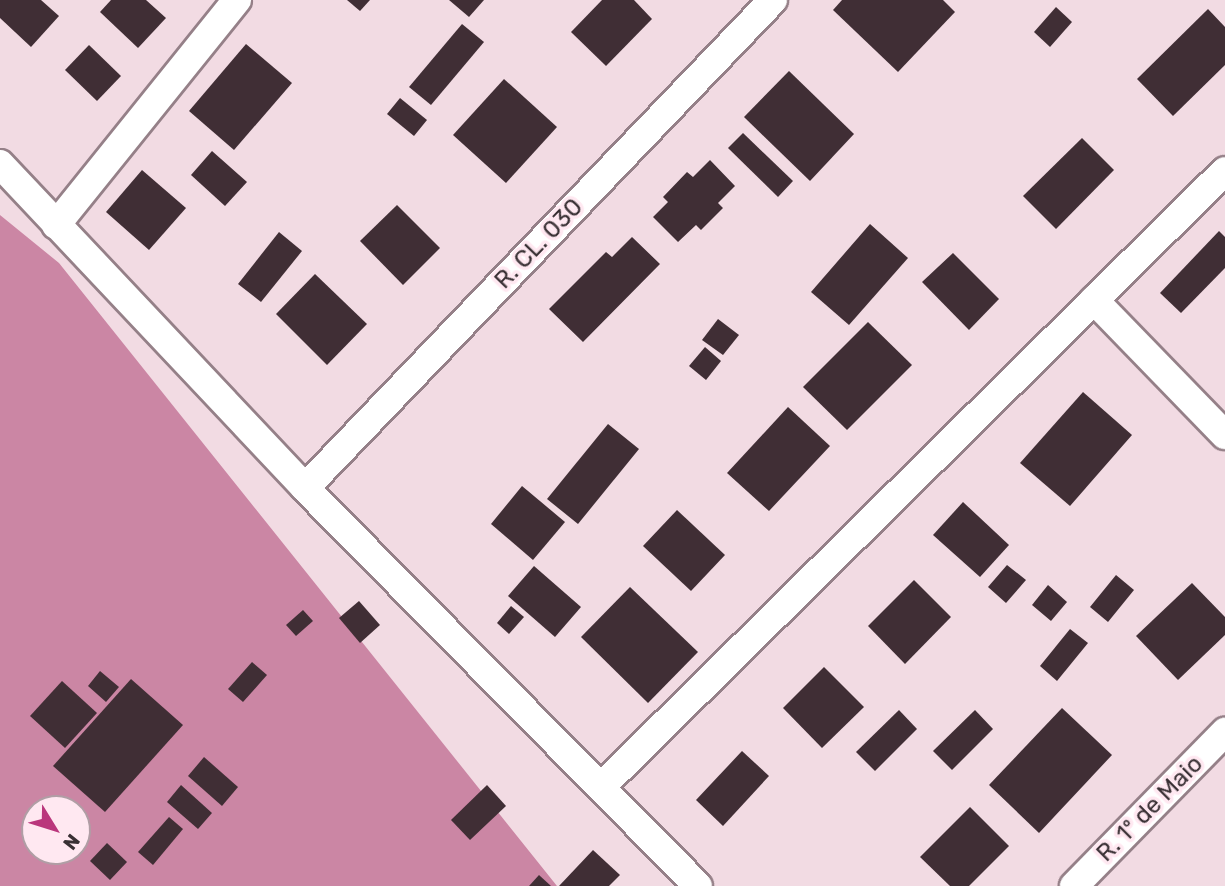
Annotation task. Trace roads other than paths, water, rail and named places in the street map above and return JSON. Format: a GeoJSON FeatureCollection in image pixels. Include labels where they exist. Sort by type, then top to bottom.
{"type":"FeatureCollection","features":[{"type":"Feature","properties":{"kind":"street"},"geometry":{"type":"LineString","coordinates":[[56,225],[237,0]]}},
{"type":"Feature","properties":{"kind":"street","name":"R. CL. 030"},"geometry":{"type":"LineString","coordinates":[[305,488],[773,0]]}},
{"type":"Feature","properties":{"kind":"street"},"geometry":{"type":"LineString","coordinates":[[0,164],[305,488],[698,886]]}},
{"type":"Feature","properties":{"kind":"street"},"geometry":{"type":"LineString","coordinates":[[602,786],[1225,171]]}},
{"type":"Feature","properties":{"kind":"street"},"geometry":{"type":"LineString","coordinates":[[1094,300],[1225,435]]}},
{"type":"Feature","properties":{"kind":"street","name":"R. 1º de Maio"},"geometry":{"type":"LineString","coordinates":[[1074,886],[1225,732]]}}]}
